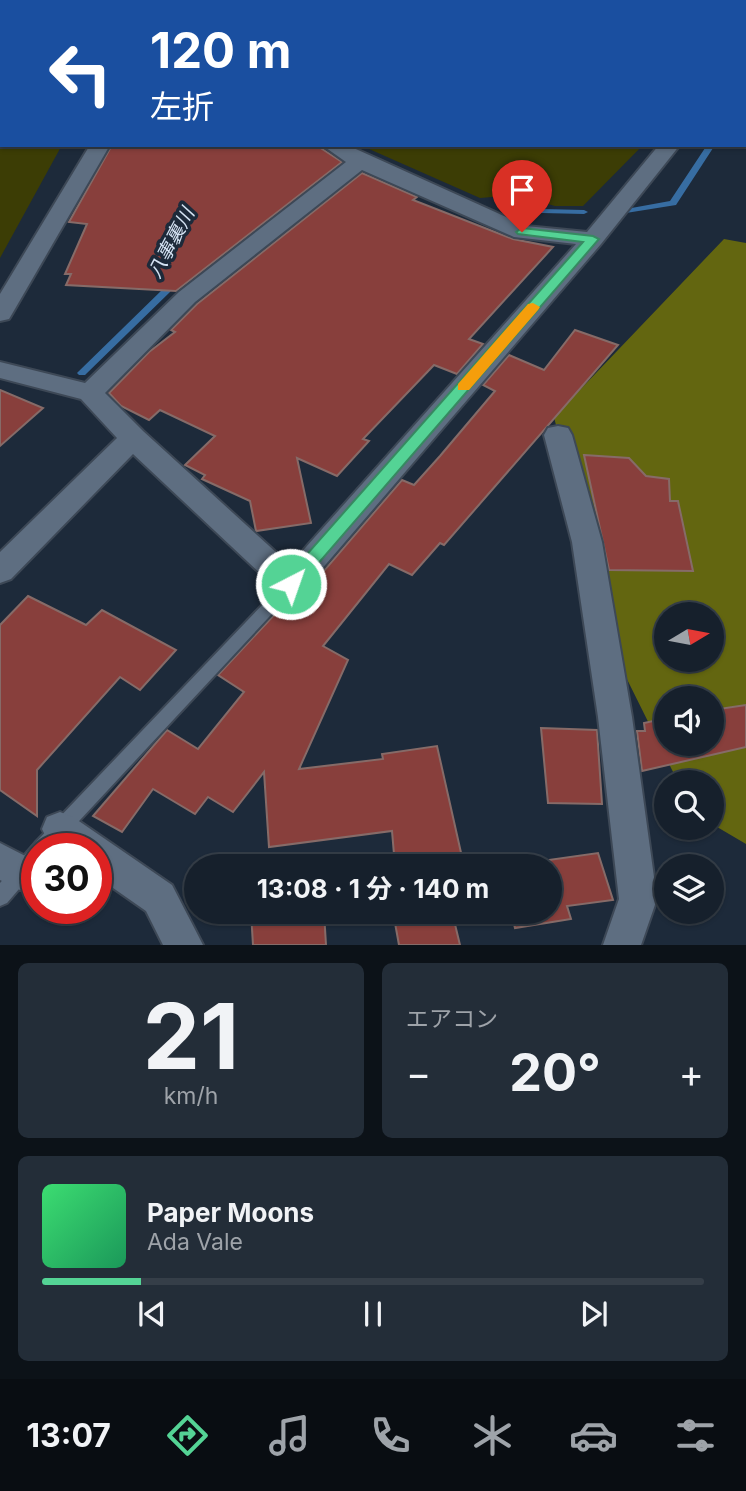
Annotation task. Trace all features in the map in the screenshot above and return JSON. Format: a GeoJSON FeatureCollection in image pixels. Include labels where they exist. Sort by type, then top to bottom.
{"type":"FeatureCollection","features":[{"type":"Feature","properties":{"kind":"street"},"geometry":{"type":"LineString","coordinates":[[0,314],[99,147]]}},
{"type":"Feature","properties":{"kind":"street"},"geometry":{"type":"LineString","coordinates":[[336,147],[360,161],[522,232],[593,239]]}},
{"type":"Feature","properties":{"kind":"street"},"geometry":{"type":"LineString","coordinates":[[0,370],[90,393],[133,438],[291,584],[593,239],[668,147]]}},
{"type":"Feature","properties":{"kind":"street"},"geometry":{"type":"LineString","coordinates":[[90,393],[187,298],[360,161]]}},
{"type":"Feature","properties":{"kind":"street"},"geometry":{"type":"LineString","coordinates":[[558,435],[587,542],[620,756],[638,899],[615,944]]}},
{"type":"Feature","properties":{"kind":"street"},"geometry":{"type":"LineString","coordinates":[[0,571],[133,438]]}},
{"type":"Feature","properties":{"kind":"street"},"geometry":{"type":"LineString","coordinates":[[112,865],[159,898],[184,945]]}},
{"type":"Feature","properties":{"kind":"lane"},"geometry":{"type":"LineString","coordinates":[[58,833],[291,584]]}},
{"type":"Feature","properties":{"kind":"shaded area"},"geometry":{"type":"Polygon","coordinates":[[[0,147],[61,147],[0,258],[0,147]]]}},
{"type":"Feature","properties":{"kind":"shaded area"},"geometry":{"type":"Polygon","coordinates":[[[365,147],[641,147],[583,206],[555,206],[516,195],[480,198],[365,147]]]}},
{"type":"Feature","properties":{"kind":"shaded area"},"geometry":{"type":"Polygon","coordinates":[[[724,239],[746,243],[746,844],[724,831],[724,770],[672,770],[665,756],[724,756],[724,686],[654,686],[654,734],[610,645],[554,417],[724,239]]]}},
{"type":"Feature","properties":{"kind":"building"},"geometry":{"type":"Polygon","coordinates":[[[111,147],[319,147],[342,162],[176,291],[66,285],[71,274],[65,274],[87,224],[69,222],[111,147]]]}},
{"type":"Feature","properties":{"kind":"building"},"geometry":{"type":"Polygon","coordinates":[[[362,173],[417,197],[413,200],[513,239],[553,247],[469,339],[483,344],[457,374],[434,365],[363,439],[369,441],[337,476],[297,458],[311,523],[256,531],[250,501],[202,479],[205,475],[185,465],[215,436],[160,410],[149,420],[121,406],[109,393],[149,352],[175,332],[171,330],[197,304],[362,173]]]}},
{"type":"Feature","properties":{"kind":"building"},"geometry":{"type":"Polygon","coordinates":[[[575,330],[618,345],[444,545],[440,543],[412,575],[389,564],[323,646],[348,660],[299,769],[383,759],[382,754],[437,746],[461,854],[394,854],[392,831],[269,847],[264,772],[233,812],[208,797],[195,814],[153,789],[122,832],[93,816],[167,730],[198,749],[244,692],[218,675],[290,598],[304,594],[402,480],[414,485],[495,391],[483,385],[509,355],[544,370],[575,330]]]}},
{"type":"Feature","properties":{"kind":"building"},"geometry":{"type":"Polygon","coordinates":[[[0,390],[43,408],[0,446],[0,390]]]}},
{"type":"Feature","properties":{"kind":"building"},"geometry":{"type":"Polygon","coordinates":[[[584,455],[629,458],[646,476],[669,479],[670,501],[678,501],[693,571],[609,570],[584,455]]]}},
{"type":"Feature","properties":{"kind":"building"},"geometry":{"type":"Polygon","coordinates":[[[28,596],[86,625],[102,610],[176,650],[140,690],[120,677],[37,770],[37,816],[0,790],[0,625],[28,596]]]}},
{"type":"Feature","properties":{"kind":"building"},"geometry":{"type":"Polygon","coordinates":[[[746,705],[746,747],[724,752],[724,708],[746,705]]]}},
{"type":"Feature","properties":{"kind":"building"},"geometry":{"type":"Polygon","coordinates":[[[654,721],[654,756],[707,756],[642,771],[637,731],[645,731],[644,723],[654,721]]]}},
{"type":"Feature","properties":{"kind":"building"},"geometry":{"type":"Polygon","coordinates":[[[541,728],[597,730],[602,804],[548,803],[541,728]]]}},
{"type":"Feature","properties":{"kind":"building"},"geometry":{"type":"Polygon","coordinates":[[[598,853],[613,900],[567,906],[571,919],[562,920],[562,858],[598,853]]]}},
{"type":"Feature","properties":{"kind":"building"},"geometry":{"type":"Polygon","coordinates":[[[252,924],[325,924],[326,945],[253,945],[252,924]]]}},
{"type":"Feature","properties":{"kind":"building"},"geometry":{"type":"Polygon","coordinates":[[[395,924],[455,924],[460,945],[399,945],[395,924]]]}},
{"type":"Feature","properties":{"kind":"building"},"geometry":{"type":"Polygon","coordinates":[[[514,924],[540,924],[515,928],[514,924]]]}},
{"type":"Feature","properties":{"kind":"waterway","name":"八事裏川"},"geometry":{"type":"LineString","coordinates":[[629,211],[673,203],[710,147]]}},
{"type":"Feature","properties":{"kind":"waterway","name":"八事裏川"},"geometry":{"type":"LineString","coordinates":[[507,201],[542,211],[584,212]]}},
{"type":"Feature","properties":{"kind":"waterway","name":"八事裏川"},"geometry":{"type":"LineString","coordinates":[[82,373],[167,290],[173,279]]}},
{"type":"Feature","properties":{"kind":"slow traffic"},"geometry":{"type":"LineString","coordinates":[[463,387],[533,307]]}},
{"type":"Feature","properties":{"kind":"route"},"geometry":{"type":"LineString","coordinates":[[291,584],[593,239],[522,232]]}}]}
